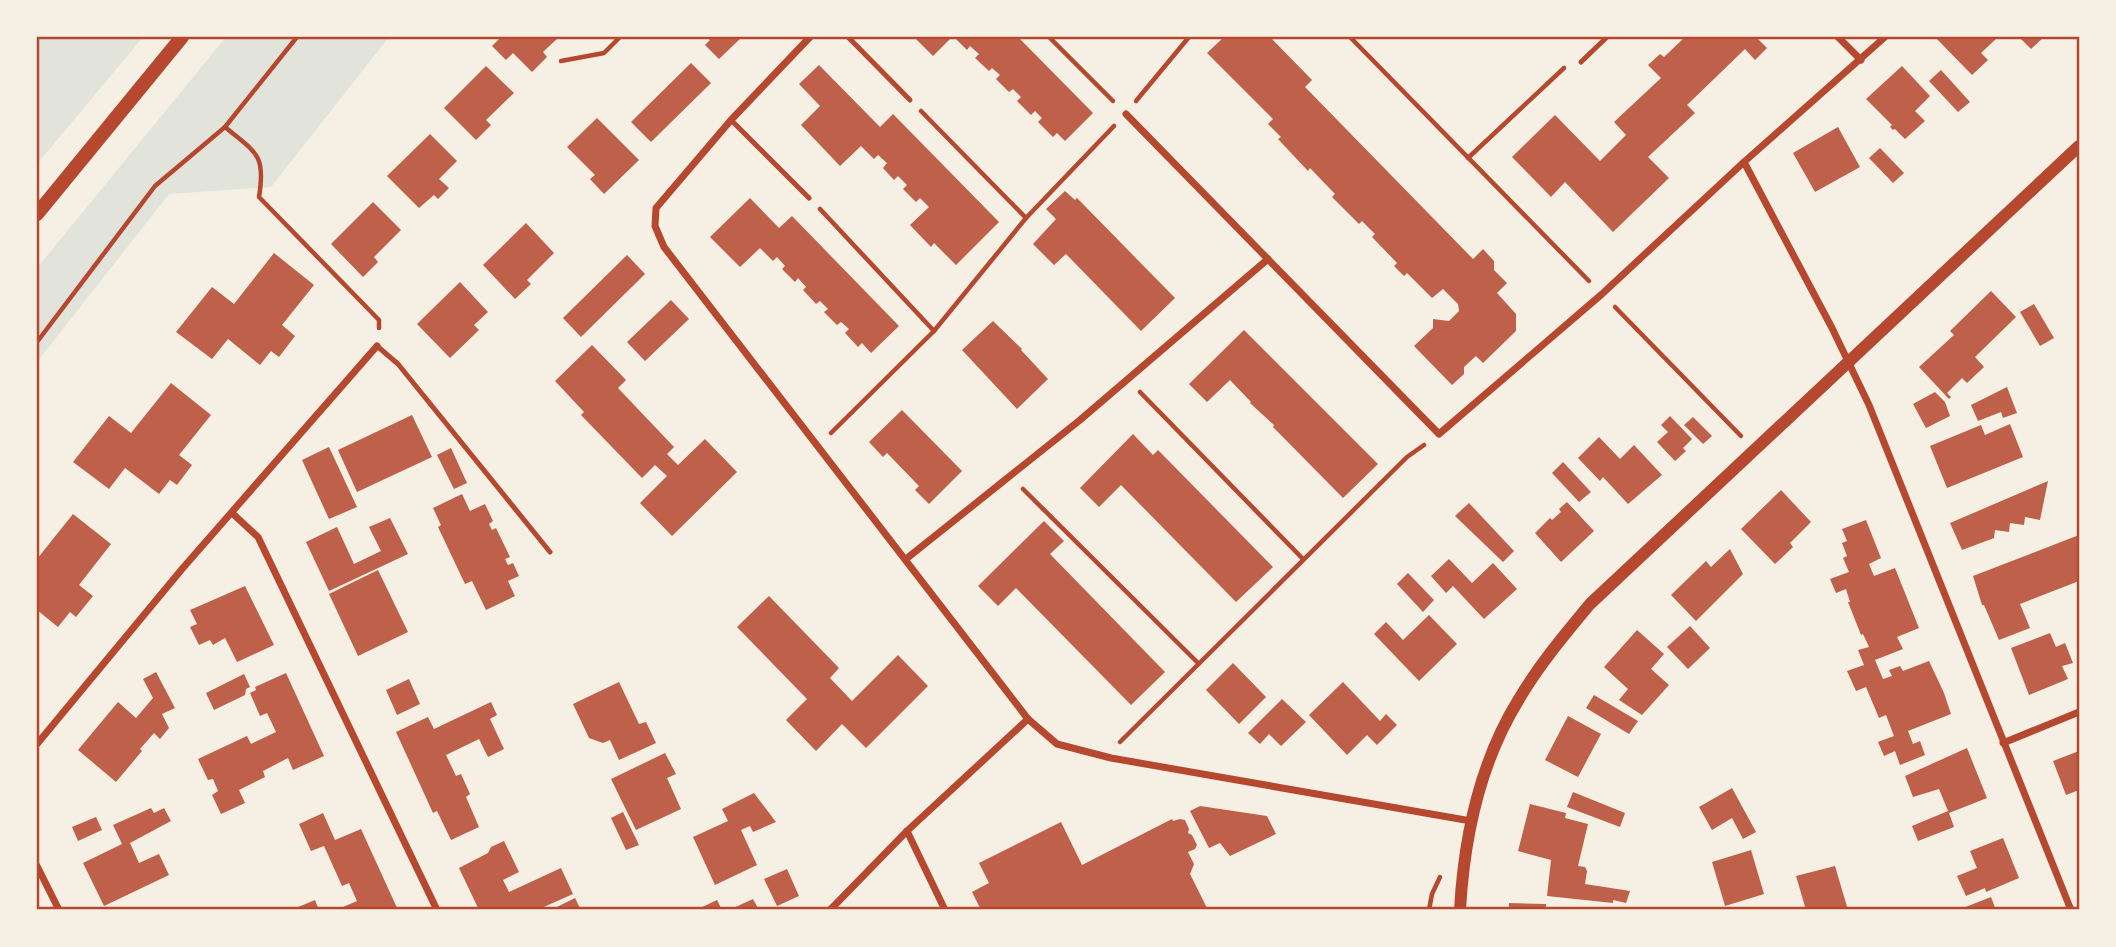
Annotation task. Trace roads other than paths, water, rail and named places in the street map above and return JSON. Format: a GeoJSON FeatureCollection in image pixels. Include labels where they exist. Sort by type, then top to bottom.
{"type":"FeatureCollection","features":[{"type":"Feature","properties":{"kind":"main road"},"geometry":{"type":"LineString","coordinates":[[37,214],[182,37]]}},
{"type":"Feature","properties":{"kind":"street"},"geometry":{"type":"LineString","coordinates":[[810,37],[731,120],[656,208],[655,226],[664,247],[1028,719],[1057,744],[1111,758],[1471,821]]}},
{"type":"Feature","properties":{"kind":"street"},"geometry":{"type":"LineString","coordinates":[[1838,37],[1861,60]]}},
{"type":"Feature","properties":{"kind":"street"},"geometry":{"type":"LineString","coordinates":[[1125,114],[1439,434],[1602,294],[1744,162],[1885,37]]}},
{"type":"Feature","properties":{"kind":"street"},"geometry":{"type":"LineString","coordinates":[[1460,910],[1471,821],[1486,768],[1518,699],[1550,652],[1590,604],[2079,146]]}},
{"type":"Feature","properties":{"kind":"street"},"geometry":{"type":"LineString","coordinates":[[1744,162],[1869,405],[2071,910]]}},
{"type":"Feature","properties":{"kind":"street"},"geometry":{"type":"LineString","coordinates":[[906,559],[1128,380],[1268,259]]}},
{"type":"Feature","properties":{"kind":"street"},"geometry":{"type":"LineString","coordinates":[[37,744],[182,569],[377,346]]}},
{"type":"Feature","properties":{"kind":"street"},"geometry":{"type":"LineString","coordinates":[[232,513],[258,537],[437,910]]}},
{"type":"Feature","properties":{"kind":"street"},"geometry":{"type":"LineString","coordinates":[[2003,743],[2079,712]]}},
{"type":"Feature","properties":{"kind":"street"},"geometry":{"type":"LineString","coordinates":[[830,910],[907,831],[1028,719]]}},
{"type":"Feature","properties":{"kind":"street"},"geometry":{"type":"LineString","coordinates":[[907,831],[945,910]]}},
{"type":"Feature","properties":{"kind":"street"},"geometry":{"type":"LineString","coordinates":[[37,866],[59,910]]}},
{"type":"Feature","properties":{"kind":"lane"},"geometry":{"type":"LineString","coordinates":[[848,37],[910,100]]}},
{"type":"Feature","properties":{"kind":"lane"},"geometry":{"type":"LineString","coordinates":[[1581,62],[1607,37]]}},
{"type":"Feature","properties":{"kind":"lane"},"geometry":{"type":"LineString","coordinates":[[731,120],[809,198]]}},
{"type":"Feature","properties":{"kind":"lane"},"geometry":{"type":"LineString","coordinates":[[377,346],[398,365],[550,552]]}}]}
